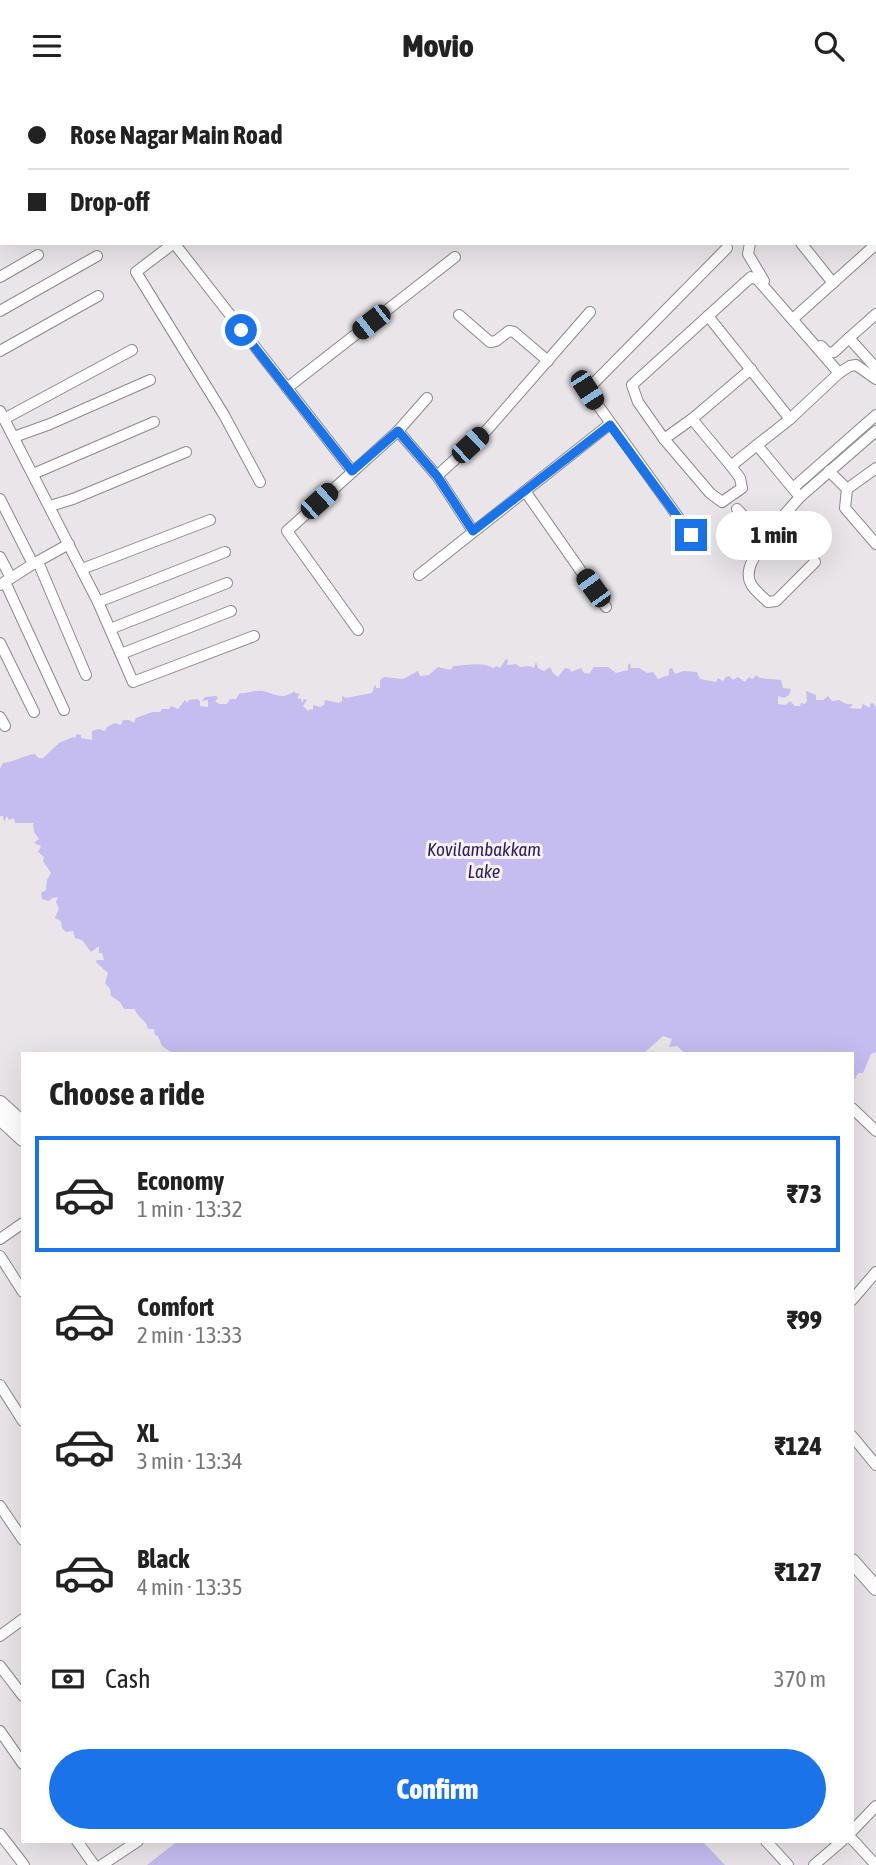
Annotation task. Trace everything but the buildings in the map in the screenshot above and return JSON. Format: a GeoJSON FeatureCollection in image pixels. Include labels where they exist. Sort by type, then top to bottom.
{"type":"FeatureCollection","features":[{"type":"Feature","properties":{"kind":"street"},"geometry":{"type":"LineString","coordinates":[[171,245],[136,272],[224,415],[260,482]]}},
{"type":"Feature","properties":{"kind":"street"},"geometry":{"type":"LineString","coordinates":[[176,245],[352,471]]}},
{"type":"Feature","properties":{"kind":"street"},"geometry":{"type":"LineString","coordinates":[[750,245],[748,254],[760,277],[828,353],[834,352],[876,314]]}},
{"type":"Feature","properties":{"kind":"street"},"geometry":{"type":"LineString","coordinates":[[803,245],[833,283]]}},
{"type":"Feature","properties":{"kind":"street"},"geometry":{"type":"LineString","coordinates":[[795,317],[874,246]]}},
{"type":"Feature","properties":{"kind":"street"},"geometry":{"type":"LineString","coordinates":[[691,535],[587,390],[727,248]]}},
{"type":"Feature","properties":{"kind":"street"},"geometry":{"type":"LineString","coordinates":[[0,277],[38,255]]}},
{"type":"Feature","properties":{"kind":"street"},"geometry":{"type":"LineString","coordinates":[[0,311],[97,256]]}},
{"type":"Feature","properties":{"kind":"street"},"geometry":{"type":"LineString","coordinates":[[287,388],[455,257]]}},
{"type":"Feature","properties":{"kind":"street"},"geometry":{"type":"LineString","coordinates":[[692,419],[743,484],[722,502],[710,493],[664,439],[638,402],[632,384],[754,277],[839,373]]}},
{"type":"Feature","properties":{"kind":"street"},"geometry":{"type":"LineString","coordinates":[[0,351],[98,296]]}},
{"type":"Feature","properties":{"kind":"street"},"geometry":{"type":"LineString","coordinates":[[437,476],[487,430],[590,312]]}},
{"type":"Feature","properties":{"kind":"street"},"geometry":{"type":"LineString","coordinates":[[459,315],[490,342],[496,341],[509,331],[514,332],[548,361]]}},
{"type":"Feature","properties":{"kind":"street"},"geometry":{"type":"LineString","coordinates":[[708,316],[790,419]]}},
{"type":"Feature","properties":{"kind":"street"},"geometry":{"type":"LineString","coordinates":[[849,338],[876,368]]}},
{"type":"Feature","properties":{"kind":"street"},"geometry":{"type":"LineString","coordinates":[[132,350],[2,415],[82,569],[133,682],[254,636]]}},
{"type":"Feature","properties":{"kind":"street"},"geometry":{"type":"LineString","coordinates":[[731,466],[850,366],[856,365],[876,379]]}},
{"type":"Feature","properties":{"kind":"street"},"geometry":{"type":"LineString","coordinates":[[664,439],[751,369]]}},
{"type":"Feature","properties":{"kind":"street"},"geometry":{"type":"LineString","coordinates":[[15,437],[150,380]]}},
{"type":"Feature","properties":{"kind":"street"},"geometry":{"type":"LineString","coordinates":[[358,630],[287,531],[398,431],[427,398]]}},
{"type":"Feature","properties":{"kind":"street"},"geometry":{"type":"LineString","coordinates":[[815,562],[776,600],[768,602],[750,583],[749,572],[753,558],[765,538],[766,526],[776,524],[796,492],[876,415]]}},
{"type":"Feature","properties":{"kind":"street"},"geometry":{"type":"LineString","coordinates":[[33,474],[154,422]]}},
{"type":"Feature","properties":{"kind":"street"},"geometry":{"type":"LineString","coordinates":[[419,575],[610,425]]}},
{"type":"Feature","properties":{"kind":"street"},"geometry":{"type":"LineString","coordinates":[[398,431],[437,476],[473,531]]}},
{"type":"Feature","properties":{"kind":"street"},"geometry":{"type":"LineString","coordinates":[[796,492],[829,471],[876,431]]}},
{"type":"Feature","properties":{"kind":"street"},"geometry":{"type":"LineString","coordinates":[[757,445],[796,492]]}},
{"type":"Feature","properties":{"kind":"street"},"geometry":{"type":"LineString","coordinates":[[50,506],[186,452]]}},
{"type":"Feature","properties":{"kind":"street"},"geometry":{"type":"LineString","coordinates":[[876,468],[847,489],[845,508],[876,544]]}},
{"type":"Feature","properties":{"kind":"street"},"geometry":{"type":"LineString","coordinates":[[829,471],[847,489]]}},
{"type":"Feature","properties":{"kind":"street"},"geometry":{"type":"LineString","coordinates":[[525,491],[606,607]]}},
{"type":"Feature","properties":{"kind":"street"},"geometry":{"type":"LineString","coordinates":[[0,499],[35,563],[86,675]]}},
{"type":"Feature","properties":{"kind":"street"},"geometry":{"type":"LineString","coordinates":[[737,509],[754,529],[775,543],[780,540],[782,531],[776,524]]}},
{"type":"Feature","properties":{"kind":"street"},"geometry":{"type":"LineString","coordinates":[[82,569],[210,520]]}},
{"type":"Feature","properties":{"kind":"street"},"geometry":{"type":"LineString","coordinates":[[5,582],[69,544]]}},
{"type":"Feature","properties":{"kind":"street"},"geometry":{"type":"LineString","coordinates":[[98,602],[225,552]]}},
{"type":"Feature","properties":{"kind":"street"},"geometry":{"type":"LineString","coordinates":[[0,557],[5,582],[64,710]]}},
{"type":"Feature","properties":{"kind":"street"},"geometry":{"type":"LineString","coordinates":[[110,629],[227,583]]}},
{"type":"Feature","properties":{"kind":"street"},"geometry":{"type":"LineString","coordinates":[[121,653],[231,611]]}},
{"type":"Feature","properties":{"kind":"street"},"geometry":{"type":"LineString","coordinates":[[0,643],[34,712]]}},
{"type":"Feature","properties":{"kind":"street"},"geometry":{"type":"LineString","coordinates":[[0,1103],[21,1121]]}},
{"type":"Feature","properties":{"kind":"street"},"geometry":{"type":"LineString","coordinates":[[854,1110],[876,1131]]}},
{"type":"Feature","properties":{"kind":"street"},"geometry":{"type":"LineString","coordinates":[[0,1118],[21,1137]]}},
{"type":"Feature","properties":{"kind":"street"},"geometry":{"type":"LineString","coordinates":[[0,1239],[21,1224]]}},
{"type":"Feature","properties":{"kind":"street"},"geometry":{"type":"LineString","coordinates":[[0,1256],[21,1289]]}},
{"type":"Feature","properties":{"kind":"street"},"geometry":{"type":"LineString","coordinates":[[854,1298],[876,1272]]}},
{"type":"Feature","properties":{"kind":"street"},"geometry":{"type":"LineString","coordinates":[[0,1385],[21,1418]]}},
{"type":"Feature","properties":{"kind":"street"},"geometry":{"type":"LineString","coordinates":[[854,1438],[876,1465]]}},
{"type":"Feature","properties":{"kind":"street"},"geometry":{"type":"LineString","coordinates":[[0,1506],[21,1537]]}},
{"type":"Feature","properties":{"kind":"street"},"geometry":{"type":"LineString","coordinates":[[854,1563],[876,1588]]}},
{"type":"Feature","properties":{"kind":"street"},"geometry":{"type":"LineString","coordinates":[[1,1634],[21,1620]]}},
{"type":"Feature","properties":{"kind":"street"},"geometry":{"type":"LineString","coordinates":[[0,1666],[21,1693]]}},
{"type":"Feature","properties":{"kind":"street"},"geometry":{"type":"LineString","coordinates":[[0,1731],[21,1761]]}},
{"type":"Feature","properties":{"kind":"street"},"geometry":{"type":"LineString","coordinates":[[854,1829],[876,1806]]}},
{"type":"Feature","properties":{"kind":"street"},"geometry":{"type":"LineString","coordinates":[[0,1834],[24,1865]]}},
{"type":"Feature","properties":{"kind":"street"},"geometry":{"type":"LineString","coordinates":[[854,1841],[876,1865]]}},
{"type":"Feature","properties":{"kind":"street"},"geometry":{"type":"LineString","coordinates":[[78,1843],[94,1865]]}},
{"type":"Feature","properties":{"kind":"street"},"geometry":{"type":"LineString","coordinates":[[103,1865],[133,1843]]}},
{"type":"Feature","properties":{"kind":"street"},"geometry":{"type":"LineString","coordinates":[[768,1843],[788,1865]]}},
{"type":"Feature","properties":{"kind":"street"},"geometry":{"type":"LineString","coordinates":[[814,1865],[840,1843]]}},
{"type":"Feature","properties":{"kind":"water","name":"Kovilambakkam Lake"},"geometry":{"type":"Polygon","coordinates":[[[506,659],[507,665],[516,664],[520,667],[534,668],[536,662],[538,668],[544,671],[550,667],[558,677],[565,668],[571,672],[581,668],[584,673],[589,674],[594,667],[608,667],[616,673],[628,670],[630,663],[631,668],[653,672],[658,679],[669,675],[669,669],[672,668],[675,674],[683,671],[697,672],[700,679],[716,682],[718,678],[723,681],[729,676],[733,680],[738,677],[745,682],[756,675],[760,678],[781,680],[783,688],[791,689],[789,695],[784,698],[778,696],[778,704],[786,705],[790,701],[795,706],[805,704],[806,691],[816,695],[816,700],[823,700],[828,696],[832,701],[839,700],[853,705],[849,708],[861,709],[863,704],[870,708],[873,703],[876,707],[876,1052],[871,1054],[863,1073],[858,1073],[854,1079],[854,1052],[684,1052],[677,1046],[669,1047],[672,1039],[663,1036],[645,1052],[171,1052],[162,1046],[154,1029],[148,1029],[135,1009],[124,1009],[120,1002],[111,996],[105,983],[108,973],[96,962],[104,960],[102,953],[99,953],[99,946],[91,952],[82,940],[75,938],[73,931],[66,932],[62,928],[61,921],[55,918],[59,908],[56,902],[58,897],[49,901],[42,899],[41,893],[46,890],[51,873],[43,861],[44,857],[38,852],[41,846],[34,843],[39,839],[34,832],[33,823],[15,823],[14,818],[9,820],[7,816],[4,822],[3,816],[0,816],[0,769],[3,763],[35,754],[38,758],[43,758],[59,743],[75,738],[77,734],[81,735],[81,738],[92,740],[92,731],[105,731],[115,723],[121,725],[123,720],[134,723],[136,718],[169,709],[171,706],[178,709],[185,700],[187,703],[197,699],[200,706],[208,707],[208,700],[202,701],[205,697],[216,696],[218,698],[215,701],[219,704],[227,704],[240,693],[262,691],[284,696],[295,691],[300,694],[297,698],[301,699],[302,703],[304,699],[307,700],[303,706],[308,711],[313,710],[313,705],[324,705],[325,700],[339,703],[342,696],[346,698],[372,693],[375,684],[376,688],[380,688],[380,680],[384,677],[403,679],[418,671],[420,676],[429,675],[438,667],[451,670],[453,666],[479,664],[500,668],[506,659]]]}},
{"type":"Feature","properties":{"kind":"water"},"geometry":{"type":"Polygon","coordinates":[[[175,1843],[704,1843],[725,1865],[147,1865],[175,1843]]]}},
{"type":"Feature","properties":{"kind":"route"},"geometry":{"type":"LineString","coordinates":[[241,330],[352,471],[398,431],[437,476],[473,531],[610,425],[691,535]]}}]}
